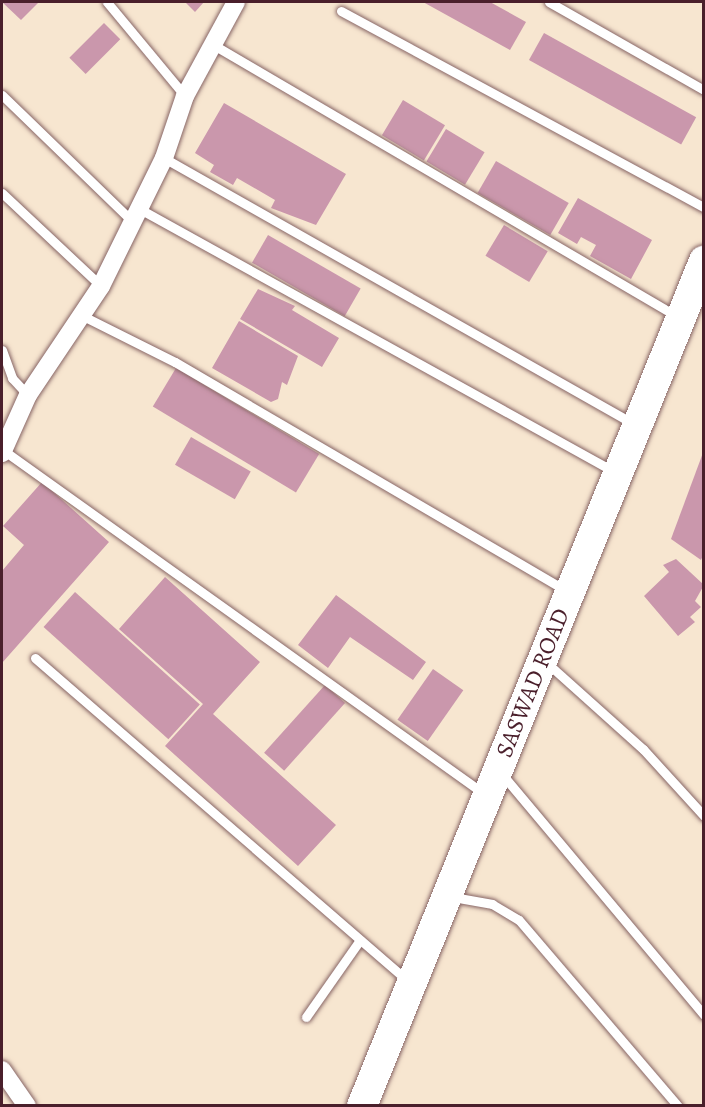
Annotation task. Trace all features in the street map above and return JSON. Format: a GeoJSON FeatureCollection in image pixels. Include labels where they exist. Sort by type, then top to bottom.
{"type":"FeatureCollection","features":[{"type":"Feature","properties":{"kind":"highway","name":"SASWAD ROAD"},"geometry":{"type":"LineString","coordinates":[[370,1102],[411,984],[680,319],[702,273]]}},
{"type":"Feature","properties":{"kind":"street"},"geometry":{"type":"LineString","coordinates":[[2,451],[28,395],[101,286],[164,158],[185,96],[236,2]]}},
{"type":"Feature","properties":{"kind":"street"},"geometry":{"type":"LineString","coordinates":[[2,1071],[27,1106]]}},
{"type":"Feature","properties":{"kind":"lane"},"geometry":{"type":"LineString","coordinates":[[107,2],[185,96]]}},
{"type":"Feature","properties":{"kind":"lane"},"geometry":{"type":"LineString","coordinates":[[549,2],[704,90]]}},
{"type":"Feature","properties":{"kind":"lane"},"geometry":{"type":"LineString","coordinates":[[341,11],[704,207]]}},
{"type":"Feature","properties":{"kind":"lane"},"geometry":{"type":"LineString","coordinates":[[212,44],[680,319]]}},
{"type":"Feature","properties":{"kind":"lane"},"geometry":{"type":"LineString","coordinates":[[2,95],[135,214],[618,474]]}},
{"type":"Feature","properties":{"kind":"lane"},"geometry":{"type":"LineString","coordinates":[[164,158],[637,426]]}},
{"type":"Feature","properties":{"kind":"lane"},"geometry":{"type":"LineString","coordinates":[[2,193],[101,286]]}},
{"type":"Feature","properties":{"kind":"lane"},"geometry":{"type":"LineString","coordinates":[[83,316],[185,368],[570,593]]}},
{"type":"Feature","properties":{"kind":"lane"},"geometry":{"type":"LineString","coordinates":[[2,350],[12,378],[28,395]]}},
{"type":"Feature","properties":{"kind":"lane"},"geometry":{"type":"LineString","coordinates":[[2,451],[493,783],[704,1015]]}},
{"type":"Feature","properties":{"kind":"lane"},"geometry":{"type":"LineString","coordinates":[[35,658],[411,984]]}},
{"type":"Feature","properties":{"kind":"lane"},"geometry":{"type":"LineString","coordinates":[[543,659],[643,749],[701,809]]}},
{"type":"Feature","properties":{"kind":"lane"},"geometry":{"type":"LineString","coordinates":[[447,896],[492,904],[519,920],[678,1106]]}},
{"type":"Feature","properties":{"kind":"lane"},"geometry":{"type":"LineString","coordinates":[[306,1017],[360,940]]}},
{"type":"Feature","properties":{"kind":"building"},"geometry":{"type":"Polygon","coordinates":[[[2,2],[39,2],[21,20],[2,2]]]}},
{"type":"Feature","properties":{"kind":"building"},"geometry":{"type":"Polygon","coordinates":[[[185,2],[204,2],[195,12],[185,2]]]}},
{"type":"Feature","properties":{"kind":"building"},"geometry":{"type":"Polygon","coordinates":[[[423,2],[490,2],[526,22],[510,50],[423,2]]]}},
{"type":"Feature","properties":{"kind":"building"},"geometry":{"type":"Polygon","coordinates":[[[104,23],[120,39],[86,74],[69,58],[104,23]]]}},
{"type":"Feature","properties":{"kind":"building"},"geometry":{"type":"Polygon","coordinates":[[[544,33],[696,117],[681,144],[529,60],[544,33]]]}},
{"type":"Feature","properties":{"kind":"building"},"geometry":{"type":"Polygon","coordinates":[[[403,100],[445,125],[424,160],[382,135],[403,100]]]}},
{"type":"Feature","properties":{"kind":"building"},"geometry":{"type":"Polygon","coordinates":[[[224,103],[346,174],[316,225],[271,208],[275,200],[237,178],[233,185],[210,172],[214,165],[195,153],[224,103]]]}},
{"type":"Feature","properties":{"kind":"building"},"geometry":{"type":"Polygon","coordinates":[[[446,129],[485,152],[465,185],[426,162],[446,129]]]}},
{"type":"Feature","properties":{"kind":"building"},"geometry":{"type":"Polygon","coordinates":[[[496,161],[569,203],[550,235],[478,193],[496,161]]]}},
{"type":"Feature","properties":{"kind":"building"},"geometry":{"type":"Polygon","coordinates":[[[578,198],[652,240],[631,279],[590,256],[596,245],[581,237],[577,244],[558,233],[578,198]]]}},
{"type":"Feature","properties":{"kind":"building"},"geometry":{"type":"Polygon","coordinates":[[[504,225],[548,251],[529,282],[485,256],[504,225]]]}},
{"type":"Feature","properties":{"kind":"building"},"geometry":{"type":"Polygon","coordinates":[[[268,235],[361,288],[345,316],[252,263],[268,235]]]}},
{"type":"Feature","properties":{"kind":"building"},"geometry":{"type":"Polygon","coordinates":[[[258,289],[295,306],[292,310],[339,338],[322,367],[240,319],[258,289]]]}},
{"type":"Feature","properties":{"kind":"building"},"geometry":{"type":"Polygon","coordinates":[[[239,321],[298,356],[287,385],[282,382],[278,399],[271,402],[212,368],[239,321]]]}},
{"type":"Feature","properties":{"kind":"building"},"geometry":{"type":"Polygon","coordinates":[[[176,368],[319,454],[296,493],[153,407],[176,368]]]}},
{"type":"Feature","properties":{"kind":"building"},"geometry":{"type":"Polygon","coordinates":[[[191,437],[251,472],[235,499],[175,465],[191,437]]]}},
{"type":"Feature","properties":{"kind":"building"},"geometry":{"type":"Polygon","coordinates":[[[704,450],[704,553],[701,560],[671,539],[704,450]]]}},
{"type":"Feature","properties":{"kind":"building"},"geometry":{"type":"Polygon","coordinates":[[[42,482],[109,542],[2,663],[2,571],[24,545],[3,526],[42,482]]]}},
{"type":"Feature","properties":{"kind":"building"},"geometry":{"type":"Polygon","coordinates":[[[676,559],[704,585],[695,601],[701,607],[690,617],[695,622],[678,636],[644,596],[669,572],[663,565],[676,559]]]}},
{"type":"Feature","properties":{"kind":"building"},"geometry":{"type":"Polygon","coordinates":[[[165,577],[260,662],[213,714],[336,825],[298,866],[165,746],[203,704],[119,629],[165,577]]]}},
{"type":"Feature","properties":{"kind":"building"},"geometry":{"type":"Polygon","coordinates":[[[75,592],[200,704],[168,739],[44,627],[75,592]]]}},
{"type":"Feature","properties":{"kind":"building"},"geometry":{"type":"Polygon","coordinates":[[[336,595],[426,662],[413,680],[350,637],[328,668],[298,645],[336,595]]]}},
{"type":"Feature","properties":{"kind":"building"},"geometry":{"type":"Polygon","coordinates":[[[433,669],[463,690],[428,741],[397,720],[433,669]]]}},
{"type":"Feature","properties":{"kind":"building"},"geometry":{"type":"Polygon","coordinates":[[[325,685],[345,703],[284,771],[264,753],[325,685]]]}}]}
